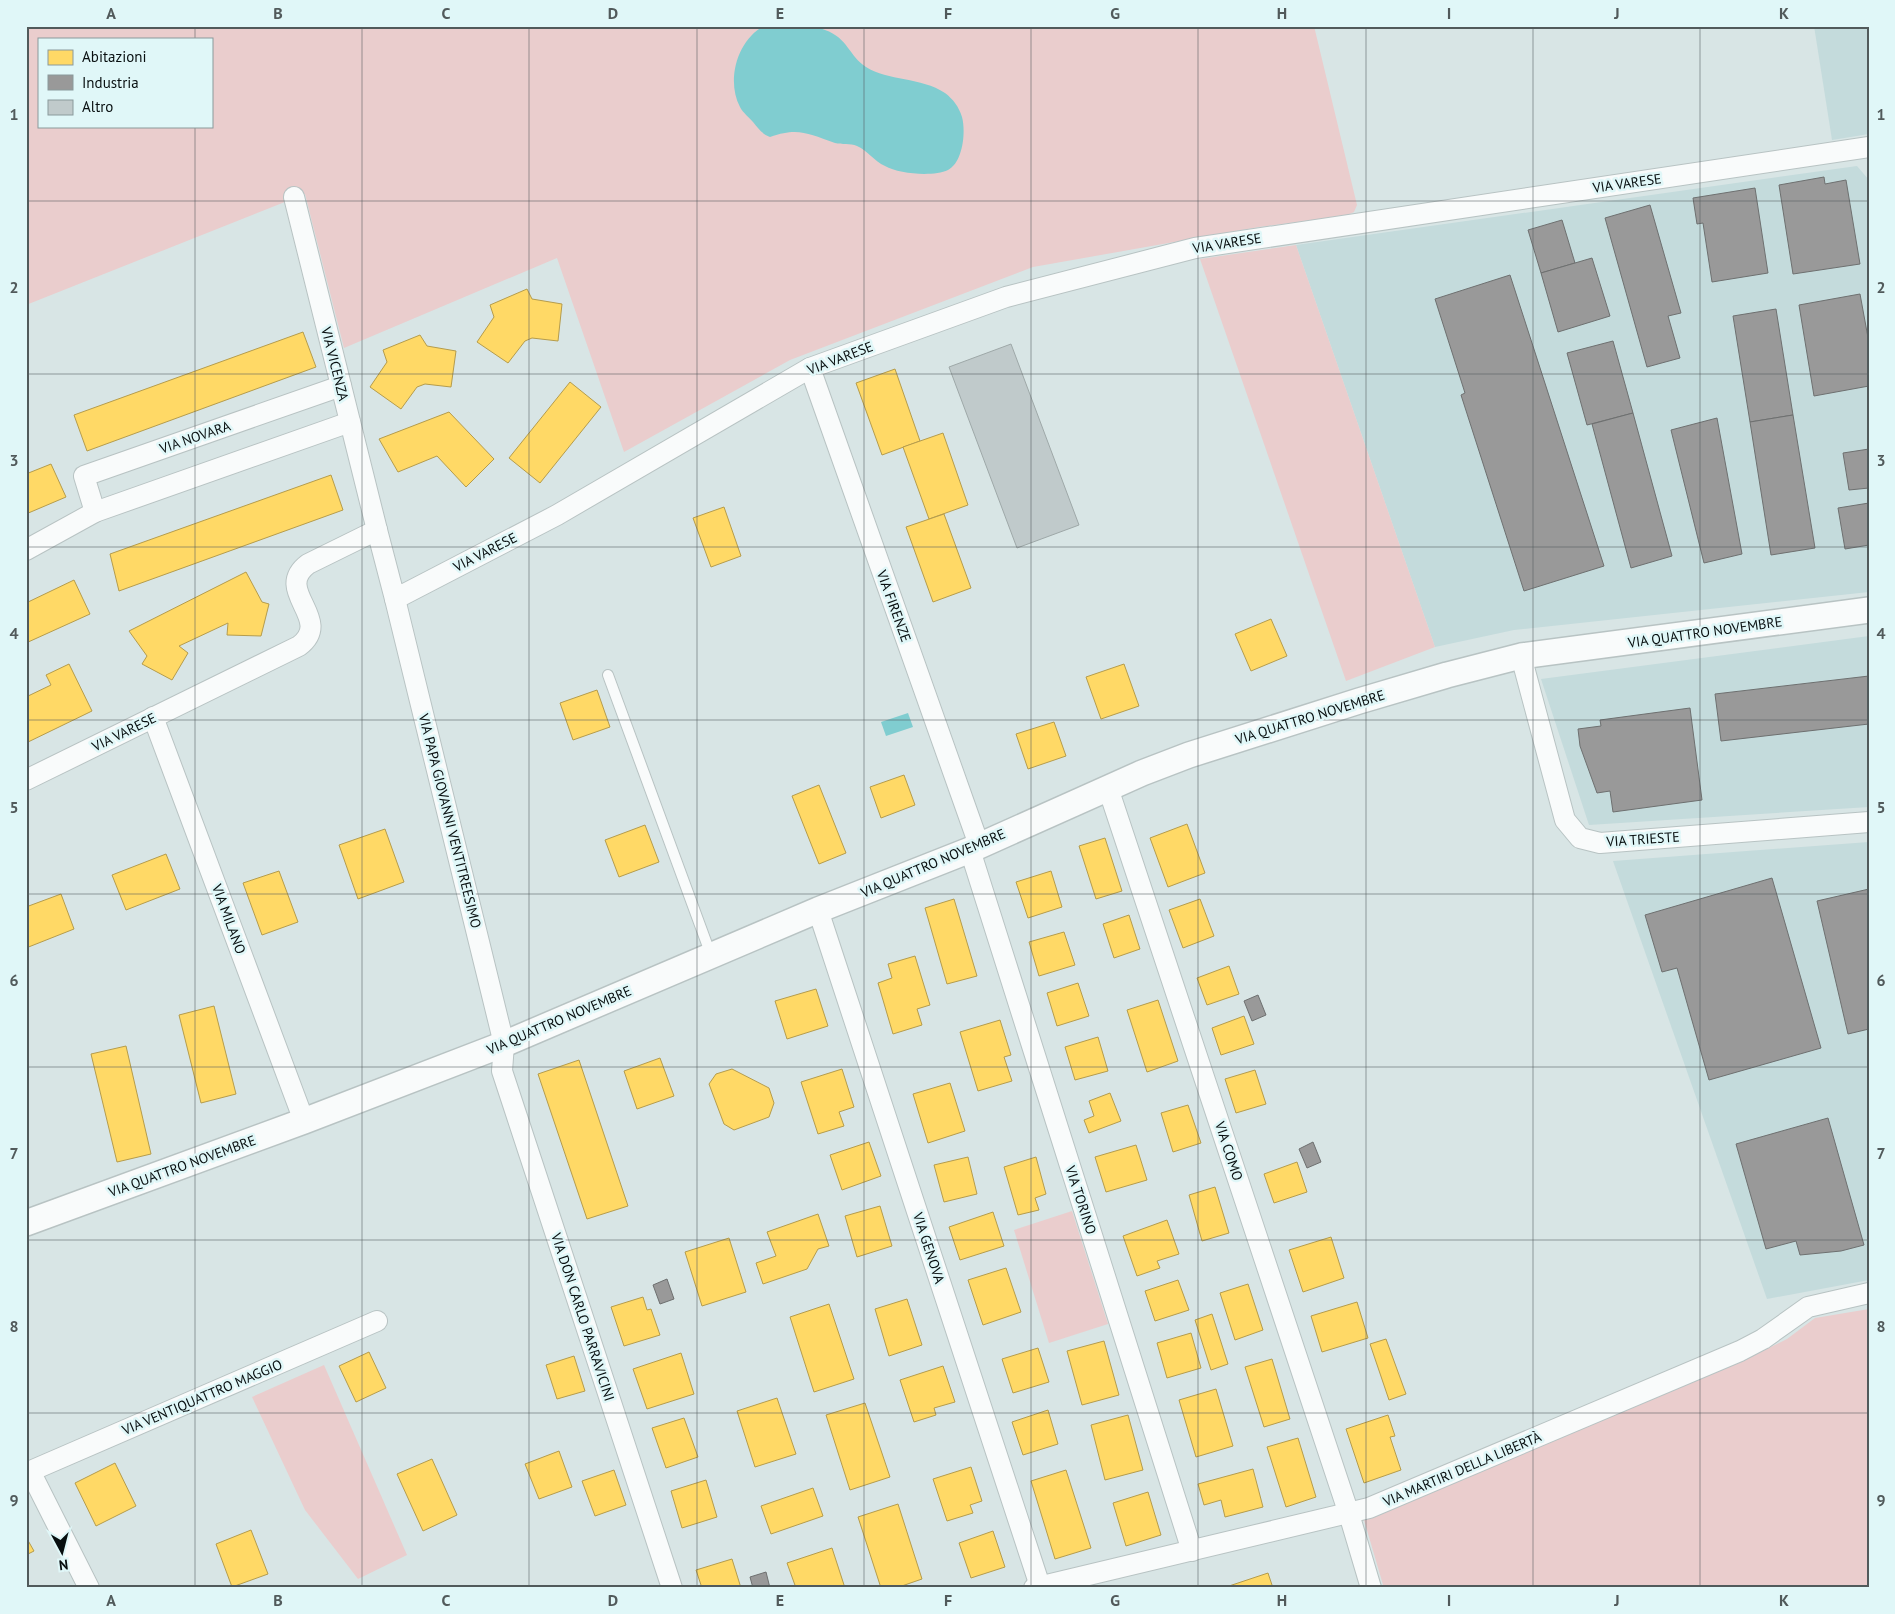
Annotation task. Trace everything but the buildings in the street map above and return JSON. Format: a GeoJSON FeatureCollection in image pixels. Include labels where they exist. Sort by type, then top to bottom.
{"type":"FeatureCollection","features":[{"type":"Feature","properties":{"kind":"street","name":"VIA VARESE"},"geometry":{"type":"LineString","coordinates":[[395,598],[557,515],[810,368],[1006,297],[1195,248],[1869,147]]}},
{"type":"Feature","properties":{"kind":"street","name":"VIA VICENZA"},"geometry":{"type":"LineString","coordinates":[[294,198],[377,530]]}},
{"type":"Feature","properties":{"kind":"street","name":"VIA FIRENZE"},"geometry":{"type":"LineString","coordinates":[[810,368],[975,847]]}},
{"type":"Feature","properties":{"kind":"street","name":"VIA NOVARA"},"geometry":{"type":"LineString","coordinates":[[95,512],[84,476],[341,386]]}},
{"type":"Feature","properties":{"kind":"street"},"geometry":{"type":"LineString","coordinates":[[26,550],[95,512],[350,422]]}},
{"type":"Feature","properties":{"kind":"street","name":"VIA VARESE"},"geometry":{"type":"LineString","coordinates":[[26,780],[299,646],[306,641],[312,626],[296,584],[297,576],[301,569],[377,530]]}},
{"type":"Feature","properties":{"kind":"street"},"geometry":{"type":"LineString","coordinates":[[377,530],[395,598]]}},
{"type":"Feature","properties":{"kind":"street","name":"VIA PAPA GIOVANNI VENTITREESIMO"},"geometry":{"type":"LineString","coordinates":[[395,598],[504,1044]]}},
{"type":"Feature","properties":{"kind":"street","name":"VIA QUATTRO NOVEMBRE"},"geometry":{"type":"LineString","coordinates":[[26,1223],[304,1121],[504,1044],[818,910],[975,847],[1108,788],[1189,755],[1438,678],[1522,656],[1869,610]]}},
{"type":"Feature","properties":{"kind":"street","name":"VIA TRIESTE"},"geometry":{"type":"LineString","coordinates":[[1522,656],[1565,820],[1580,838],[1600,843],[1869,822]]}},
{"type":"Feature","properties":{"kind":"street","name":"VIA MILANO"},"geometry":{"type":"LineString","coordinates":[[153,717],[304,1121]]}},
{"type":"Feature","properties":{"kind":"street","name":"VIA COMO"},"geometry":{"type":"LineString","coordinates":[[1108,788],[1349,1514],[1371,1588]]}},
{"type":"Feature","properties":{"kind":"street","name":"VIA TORINO"},"geometry":{"type":"LineString","coordinates":[[975,847],[1192,1551]]}},
{"type":"Feature","properties":{"kind":"street","name":"VIA GENOVA"},"geometry":{"type":"LineString","coordinates":[[818,910],[1037,1587]]}},
{"type":"Feature","properties":{"kind":"street","name":"VIA DON CARLO PARRAVICINI"},"geometry":{"type":"LineString","coordinates":[[504,1044],[502,1071],[672,1588]]}},
{"type":"Feature","properties":{"kind":"street","name":"VIA MARTIRI DELLA LIBERTÀ"},"geometry":{"type":"LineString","coordinates":[[1037,1587],[1369,1508],[1740,1351],[1763,1339],[1808,1307],[1869,1293]]}},
{"type":"Feature","properties":{"kind":"street","name":"VIA VENTIQUATTRO MAGGIO"},"geometry":{"type":"LineString","coordinates":[[28,1472],[377,1320]]}},
{"type":"Feature","properties":{"kind":"street"},"geometry":{"type":"LineString","coordinates":[[28,1472],[88,1588]]}},
{"type":"Feature","properties":{"kind":"lane"},"geometry":{"type":"LineString","coordinates":[[608,675],[711,955]]}},
{"type":"Feature","properties":{"kind":"shaded area"},"geometry":{"type":"Polygon","coordinates":[[[26,26],[1314,26],[1357,205],[1354,212],[1345,216],[1259,227],[1033,267],[790,360],[624,452],[557,258],[344,348],[305,194],[26,305],[26,26]]]}},
{"type":"Feature","properties":{"kind":"shaded area"},"geometry":{"type":"Polygon","coordinates":[[[1814,26],[1869,26],[1869,134],[1832,140],[1814,26]]]}},
{"type":"Feature","properties":{"kind":"shaded area"},"geometry":{"type":"Polygon","coordinates":[[[1857,166],[1869,180],[1869,592],[1514,630],[1435,647],[1296,245],[1857,166]]]}},
{"type":"Feature","properties":{"kind":"shaded area"},"geometry":{"type":"Polygon","coordinates":[[[1296,245],[1435,647],[1346,681],[1200,259],[1296,245]]]}},
{"type":"Feature","properties":{"kind":"shaded area"},"geometry":{"type":"Polygon","coordinates":[[[1869,636],[1869,807],[1589,825],[1541,679],[1869,636]]]}},
{"type":"Feature","properties":{"kind":"shaded area"},"geometry":{"type":"Polygon","coordinates":[[[1869,842],[1869,1280],[1767,1299],[1613,861],[1869,842]]]}},
{"type":"Feature","properties":{"kind":"shaded area"},"geometry":{"type":"Polygon","coordinates":[[[1072,1211],[1108,1324],[1049,1343],[1014,1230],[1072,1211]]]}},
{"type":"Feature","properties":{"kind":"shaded area"},"geometry":{"type":"Polygon","coordinates":[[[1869,1309],[1869,1588],[1384,1588],[1364,1520],[1740,1362],[1787,1339],[1815,1318],[1869,1309]]]}},
{"type":"Feature","properties":{"kind":"shaded area"},"geometry":{"type":"Polygon","coordinates":[[[324,1365],[407,1555],[358,1579],[305,1510],[252,1397],[324,1365]]]}},
{"type":"Feature","properties":{"kind":"water"},"geometry":{"type":"Polygon","coordinates":[[[764,26],[803,26],[825,30],[833,33],[844,42],[860,63],[866,67],[884,75],[926,84],[945,93],[957,107],[962,117],[964,130],[960,154],[953,166],[942,172],[925,174],[907,173],[885,166],[854,145],[835,143],[796,132],[770,137],[758,129],[741,109],[736,97],[734,74],[741,51],[747,41],[764,26]]]}},
{"type":"Feature","properties":{"kind":"water"},"geometry":{"type":"Polygon","coordinates":[[[908,713],[913,727],[886,736],[881,722],[908,713]]]}}]}
